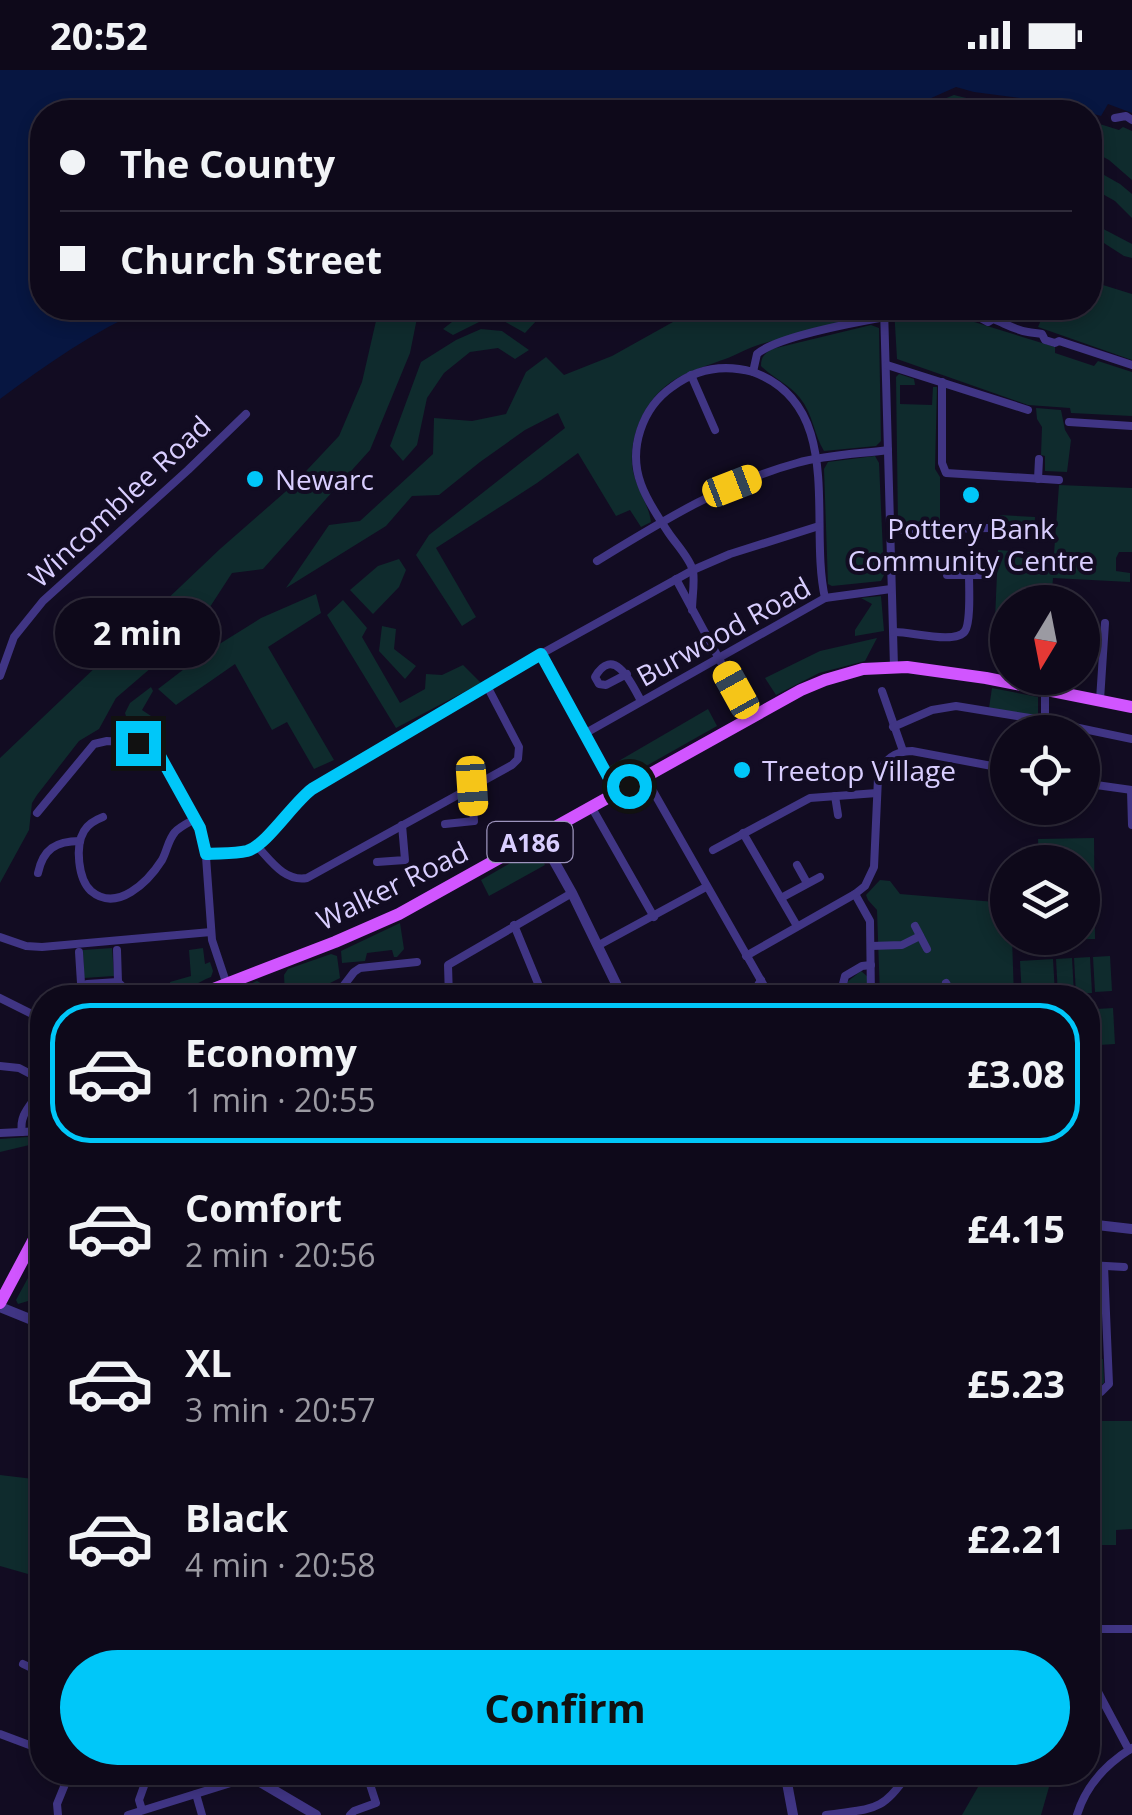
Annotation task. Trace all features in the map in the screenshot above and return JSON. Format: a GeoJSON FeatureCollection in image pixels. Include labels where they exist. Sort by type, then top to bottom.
{"type":"FeatureCollection","features":[{"type":"Feature","properties":{"kind":"main road","name":"Walker Road"},"geometry":{"type":"LineString","coordinates":[[226,982],[381,923],[825,680],[894,667],[962,674],[1132,706]]}},
{"type":"Feature","properties":{"kind":"main road","name":"A186"},"geometry":{"type":"LineString","coordinates":[[219,985],[226,982]]}},
{"type":"Feature","properties":{"kind":"main road"},"geometry":{"type":"LineString","coordinates":[[0,1305],[30,1247]]}},
{"type":"Feature","properties":{"kind":"street"},"geometry":{"type":"LineString","coordinates":[[1115,118],[1126,116],[1132,120]]}},
{"type":"Feature","properties":{"kind":"street"},"geometry":{"type":"LineString","coordinates":[[753,372],[756,354],[762,349],[858,320]]}},
{"type":"Feature","properties":{"kind":"street"},"geometry":{"type":"LineString","coordinates":[[884,320],[894,667]]}},
{"type":"Feature","properties":{"kind":"street"},"geometry":{"type":"LineString","coordinates":[[996,320],[1042,334],[1045,340],[1132,365]]}},
{"type":"Feature","properties":{"kind":"street"},"geometry":{"type":"LineString","coordinates":[[887,365],[1028,410]]}},
{"type":"Feature","properties":{"kind":"street"},"geometry":{"type":"LineString","coordinates":[[692,610],[693,570],[639,480],[637,444],[656,402],[674,385],[722,367],[753,372],[774,382],[801,408],[812,430],[825,598]]}},
{"type":"Feature","properties":{"kind":"street"},"geometry":{"type":"LineString","coordinates":[[691,376],[715,430]]}},
{"type":"Feature","properties":{"kind":"street"},"geometry":{"type":"LineString","coordinates":[[942,382],[943,471],[1059,480]]}},
{"type":"Feature","properties":{"kind":"street","name":"Wincomblee Road"},"geometry":{"type":"LineString","coordinates":[[0,676],[14,637],[43,601],[246,414]]}},
{"type":"Feature","properties":{"kind":"street"},"geometry":{"type":"LineString","coordinates":[[1068,422],[1132,426]]}},
{"type":"Feature","properties":{"kind":"street"},"geometry":{"type":"LineString","coordinates":[[596,561],[661,522],[732,486],[774,470],[816,459],[888,450]]}},
{"type":"Feature","properties":{"kind":"street"},"geometry":{"type":"LineString","coordinates":[[1038,479],[1039,459]]}},
{"type":"Feature","properties":{"kind":"street"},"geometry":{"type":"LineString","coordinates":[[206,854],[246,851],[256,846],[312,789],[676,579],[730,554],[819,526]]}},
{"type":"Feature","properties":{"kind":"street"},"geometry":{"type":"LineString","coordinates":[[890,530],[990,528]]}},
{"type":"Feature","properties":{"kind":"street"},"geometry":{"type":"LineString","coordinates":[[948,574],[987,575]]}},
{"type":"Feature","properties":{"kind":"street"},"geometry":{"type":"LineString","coordinates":[[894,632],[950,638],[961,635],[966,628],[969,575]]}},
{"type":"Feature","properties":{"kind":"street"},"geometry":{"type":"LineString","coordinates":[[676,579],[751,718]]}},
{"type":"Feature","properties":{"kind":"street","name":"Burwood Road"},"geometry":{"type":"LineString","coordinates":[[584,734],[825,598],[891,589]]}},
{"type":"Feature","properties":{"kind":"street"},"geometry":{"type":"LineString","coordinates":[[1100,700],[1105,623]]}},
{"type":"Feature","properties":{"kind":"street"},"geometry":{"type":"LineString","coordinates":[[541,654],[617,793]]}},
{"type":"Feature","properties":{"kind":"street"},"geometry":{"type":"LineString","coordinates":[[626,674],[641,701]]}},
{"type":"Feature","properties":{"kind":"street"},"geometry":{"type":"LineString","coordinates":[[256,846],[286,875],[302,880],[512,764],[520,755],[519,748],[487,686]]}},
{"type":"Feature","properties":{"kind":"street"},"geometry":{"type":"LineString","coordinates":[[882,691],[903,751]]}},
{"type":"Feature","properties":{"kind":"street"},"geometry":{"type":"LineString","coordinates":[[1044,715],[1045,697]]}},
{"type":"Feature","properties":{"kind":"street"},"geometry":{"type":"LineString","coordinates":[[893,726],[950,706],[1010,715]]}},
{"type":"Feature","properties":{"kind":"street"},"geometry":{"type":"LineString","coordinates":[[1100,732],[1132,739]]}},
{"type":"Feature","properties":{"kind":"street"},"geometry":{"type":"LineString","coordinates":[[36,813],[97,742],[138,743],[155,750],[204,836],[211,932],[226,982]]}},
{"type":"Feature","properties":{"kind":"street"},"geometry":{"type":"LineString","coordinates":[[746,956],[855,894],[868,881],[874,867],[878,778],[892,755],[903,751],[990,765]]}},
{"type":"Feature","properties":{"kind":"street"},"geometry":{"type":"LineString","coordinates":[[645,777],[763,985]]}},
{"type":"Feature","properties":{"kind":"street"},"geometry":{"type":"LineString","coordinates":[[445,824],[474,821],[472,786]]}},
{"type":"Feature","properties":{"kind":"street"},"geometry":{"type":"LineString","coordinates":[[1100,786],[1131,790],[1132,824]]}},
{"type":"Feature","properties":{"kind":"street"},"geometry":{"type":"LineString","coordinates":[[713,850],[804,800],[877,793]]}},
{"type":"Feature","properties":{"kind":"street"},"geometry":{"type":"LineString","coordinates":[[835,796],[838,815]]}},
{"type":"Feature","properties":{"kind":"street"},"geometry":{"type":"LineString","coordinates":[[592,808],[654,916]]}},
{"type":"Feature","properties":{"kind":"street"},"geometry":{"type":"LineString","coordinates":[[103,817],[90,824],[80,841],[81,870],[90,890],[114,899],[135,894],[163,858],[177,829],[195,819]]}},
{"type":"Feature","properties":{"kind":"street"},"geometry":{"type":"LineString","coordinates":[[377,862],[405,860],[402,825]]}},
{"type":"Feature","properties":{"kind":"street"},"geometry":{"type":"LineString","coordinates":[[743,833],[797,926]]}},
{"type":"Feature","properties":{"kind":"street"},"geometry":{"type":"LineString","coordinates":[[540,836],[617,985]]}},
{"type":"Feature","properties":{"kind":"street"},"geometry":{"type":"LineString","coordinates":[[38,873],[48,849],[80,841]]}},
{"type":"Feature","properties":{"kind":"street"},"geometry":{"type":"LineString","coordinates":[[798,865],[808,883]]}},
{"type":"Feature","properties":{"kind":"street"},"geometry":{"type":"LineString","coordinates":[[781,898],[820,877]]}},
{"type":"Feature","properties":{"kind":"street"},"geometry":{"type":"LineString","coordinates":[[599,945],[706,886]]}},
{"type":"Feature","properties":{"kind":"street"},"geometry":{"type":"LineString","coordinates":[[448,985],[448,965],[572,893]]}},
{"type":"Feature","properties":{"kind":"street"},"geometry":{"type":"LineString","coordinates":[[855,894],[869,917],[871,985]]}},
{"type":"Feature","properties":{"kind":"street"},"geometry":{"type":"LineString","coordinates":[[514,925],[539,985]]}},
{"type":"Feature","properties":{"kind":"street"},"geometry":{"type":"LineString","coordinates":[[915,926],[927,948]]}},
{"type":"Feature","properties":{"kind":"street"},"geometry":{"type":"LineString","coordinates":[[10,940],[15,929]]}},
{"type":"Feature","properties":{"kind":"street"},"geometry":{"type":"LineString","coordinates":[[0,937],[42,947],[211,932]]}},
{"type":"Feature","properties":{"kind":"street"},"geometry":{"type":"LineString","coordinates":[[871,946],[902,946],[920,936]]}},
{"type":"Feature","properties":{"kind":"street"},"geometry":{"type":"LineString","coordinates":[[117,950],[121,985]]}},
{"type":"Feature","properties":{"kind":"street"},"geometry":{"type":"LineString","coordinates":[[78,952],[81,982],[118,982]]}},
{"type":"Feature","properties":{"kind":"street"},"geometry":{"type":"LineString","coordinates":[[344,985],[360,968],[417,962]]}},
{"type":"Feature","properties":{"kind":"street"},"geometry":{"type":"LineString","coordinates":[[843,985],[845,976],[871,965]]}},
{"type":"Feature","properties":{"kind":"street"},"geometry":{"type":"LineString","coordinates":[[757,985],[760,980]]}},
{"type":"Feature","properties":{"kind":"street"},"geometry":{"type":"LineString","coordinates":[[0,998],[30,1013]]}},
{"type":"Feature","properties":{"kind":"street"},"geometry":{"type":"LineString","coordinates":[[0,1066],[14,1066],[30,1075]]}},
{"type":"Feature","properties":{"kind":"street"},"geometry":{"type":"LineString","coordinates":[[22,1132],[21,1119],[30,1103]]}},
{"type":"Feature","properties":{"kind":"street"},"geometry":{"type":"LineString","coordinates":[[0,1133],[30,1132]]}},
{"type":"Feature","properties":{"kind":"street"},"geometry":{"type":"LineString","coordinates":[[1100,1225],[1132,1229]]}},
{"type":"Feature","properties":{"kind":"street"},"geometry":{"type":"LineString","coordinates":[[1100,1266],[1124,1268]]}},
{"type":"Feature","properties":{"kind":"street"},"geometry":{"type":"LineString","coordinates":[[1100,1392],[1109,1384],[1104,1266]]}},
{"type":"Feature","properties":{"kind":"street"},"geometry":{"type":"LineString","coordinates":[[0,1305],[30,1319]]}},
{"type":"Feature","properties":{"kind":"street"},"geometry":{"type":"LineString","coordinates":[[1100,1629],[1132,1629]]}},
{"type":"Feature","properties":{"kind":"street"},"geometry":{"type":"LineString","coordinates":[[23,1664],[30,1667]]}},
{"type":"Feature","properties":{"kind":"street"},"geometry":{"type":"LineString","coordinates":[[1100,1696],[1130,1749],[1100,1773]]}},
{"type":"Feature","properties":{"kind":"street"},"geometry":{"type":"LineString","coordinates":[[0,1734],[30,1745]]}},
{"type":"Feature","properties":{"kind":"street"},"geometry":{"type":"LineString","coordinates":[[58,1815],[57,1804],[65,1785]]}},
{"type":"Feature","properties":{"kind":"street"},"geometry":{"type":"LineString","coordinates":[[142,1810],[139,1800],[144,1785]]}},
{"type":"Feature","properties":{"kind":"street"},"geometry":{"type":"LineString","coordinates":[[128,1815],[220,1785]]}},
{"type":"Feature","properties":{"kind":"street"},"geometry":{"type":"LineString","coordinates":[[264,1785],[313,1814]]}},
{"type":"Feature","properties":{"kind":"street"},"geometry":{"type":"LineString","coordinates":[[370,1785],[380,1815]]}},
{"type":"Feature","properties":{"kind":"street"},"geometry":{"type":"LineString","coordinates":[[787,1785],[793,1815]]}},
{"type":"Feature","properties":{"kind":"street"},"geometry":{"type":"LineString","coordinates":[[826,1815],[882,1805],[902,1785]]}},
{"type":"Feature","properties":{"kind":"street"},"geometry":{"type":"LineString","coordinates":[[1077,1815],[1090,1785]]}},
{"type":"Feature","properties":{"kind":"street"},"geometry":{"type":"LineString","coordinates":[[196,1794],[202,1815]]}},
{"type":"Feature","properties":{"kind":"street"},"geometry":{"type":"LineString","coordinates":[[350,1815],[376,1803]]}},
{"type":"Feature","properties":{"kind":"green space"},"geometry":{"type":"Polygon","coordinates":[[[954,95],[979,100],[941,100],[954,95]]]}},
{"type":"Feature","properties":{"kind":"green space"},"geometry":{"type":"Polygon","coordinates":[[[1102,125],[1132,131],[1132,180],[1102,156],[1102,125]]]}},
{"type":"Feature","properties":{"kind":"green space"},"geometry":{"type":"Polygon","coordinates":[[[1102,174],[1132,194],[1132,218],[1102,194],[1102,174]]]}},
{"type":"Feature","properties":{"kind":"green space"},"geometry":{"type":"Polygon","coordinates":[[[1102,228],[1132,244],[1132,258],[1102,242],[1102,228]]]}},
{"type":"Feature","properties":{"kind":"green space"},"geometry":{"type":"Polygon","coordinates":[[[1102,285],[1132,294],[1132,360],[1038,327],[1041,320],[1102,320],[1102,285]]]}},
{"type":"Feature","properties":{"kind":"green space"},"geometry":{"type":"Polygon","coordinates":[[[417,320],[410,353],[370,450],[263,569],[232,573],[195,630],[116,698],[99,729],[79,741],[32,803],[29,830],[0,883],[0,758],[292,486],[339,436],[362,382],[376,321],[417,320]]]}},
{"type":"Feature","properties":{"kind":"green space"},"geometry":{"type":"Polygon","coordinates":[[[455,320],[483,320],[453,335],[443,329],[455,320]]]}},
{"type":"Feature","properties":{"kind":"green space"},"geometry":{"type":"Polygon","coordinates":[[[502,320],[537,320],[525,333],[502,320]]]}},
{"type":"Feature","properties":{"kind":"green space"},"geometry":{"type":"Polygon","coordinates":[[[676,320],[845,320],[754,346],[684,375],[662,389],[641,418],[632,452],[633,471],[651,522],[641,527],[630,510],[616,516],[578,453],[436,548],[476,617],[462,626],[416,555],[429,535],[565,428],[558,413],[525,430],[439,495],[412,496],[386,526],[286,588],[329,525],[360,521],[433,454],[434,418],[472,421],[506,414],[526,372],[546,357],[564,375],[612,356],[676,320]]]}},
{"type":"Feature","properties":{"kind":"green space"},"geometry":{"type":"Polygon","coordinates":[[[895,320],[968,320],[1055,347],[1055,353],[1094,366],[1098,361],[1132,372],[1132,416],[1071,413],[1070,408],[1028,405],[897,359],[895,320]]]}},
{"type":"Feature","properties":{"kind":"green space"},"geometry":{"type":"Polygon","coordinates":[[[871,325],[879,328],[881,441],[876,446],[824,451],[800,398],[761,366],[762,358],[772,349],[871,325]]]}},
{"type":"Feature","properties":{"kind":"green space"},"geometry":{"type":"Polygon","coordinates":[[[481,329],[502,331],[529,350],[515,359],[498,348],[470,352],[444,373],[427,398],[417,445],[403,461],[390,446],[421,362],[481,329]]]}},
{"type":"Feature","properties":{"kind":"green space"},"geometry":{"type":"Polygon","coordinates":[[[899,374],[914,379],[915,385],[900,385],[900,404],[932,405],[933,387],[937,387],[935,469],[940,477],[940,523],[898,524],[899,374]]]}},
{"type":"Feature","properties":{"kind":"green space"},"geometry":{"type":"Polygon","coordinates":[[[1036,408],[1061,410],[1071,440],[1067,472],[1045,471],[1042,427],[1036,408]]]}},
{"type":"Feature","properties":{"kind":"green space"},"geometry":{"type":"Polygon","coordinates":[[[875,456],[879,463],[884,575],[881,581],[832,586],[828,584],[824,469],[828,462],[875,456]]]}},
{"type":"Feature","properties":{"kind":"green space"},"geometry":{"type":"Polygon","coordinates":[[[1059,485],[1132,488],[1132,552],[1119,552],[1116,558],[1116,571],[1130,573],[1130,582],[1053,578],[1052,585],[996,585],[998,550],[1054,554],[1059,485]]]}},
{"type":"Feature","properties":{"kind":"green space"},"geometry":{"type":"Polygon","coordinates":[[[1000,515],[1035,517],[1034,538],[999,537],[1000,515]]]}},
{"type":"Feature","properties":{"kind":"green space"},"geometry":{"type":"Polygon","coordinates":[[[399,559],[406,570],[399,587],[373,614],[350,590],[378,566],[399,559]]]}},
{"type":"Feature","properties":{"kind":"green space"},"geometry":{"type":"Polygon","coordinates":[[[316,594],[321,613],[268,647],[334,760],[314,769],[287,722],[272,730],[235,664],[176,705],[158,689],[261,618],[316,594]]]}},
{"type":"Feature","properties":{"kind":"green space"},"geometry":{"type":"Polygon","coordinates":[[[881,596],[884,631],[855,636],[872,604],[861,598],[881,596]]]}},
{"type":"Feature","properties":{"kind":"green space"},"geometry":{"type":"Polygon","coordinates":[[[343,600],[367,628],[362,637],[400,703],[425,689],[426,674],[442,675],[463,665],[481,683],[396,728],[327,615],[343,600]]]}},
{"type":"Feature","properties":{"kind":"green space"},"geometry":{"type":"Polygon","coordinates":[[[382,626],[396,629],[394,649],[416,666],[405,679],[379,651],[382,626]]]}},
{"type":"Feature","properties":{"kind":"green space"},"geometry":{"type":"Polygon","coordinates":[[[877,638],[865,661],[819,673],[776,695],[765,678],[820,651],[877,638]]]}},
{"type":"Feature","properties":{"kind":"green space"},"geometry":{"type":"Polygon","coordinates":[[[151,687],[153,691],[142,710],[157,720],[147,734],[128,722],[125,713],[130,703],[151,687]]]}},
{"type":"Feature","properties":{"kind":"green space"},"geometry":{"type":"Polygon","coordinates":[[[991,695],[1038,697],[1038,715],[989,708],[991,695]]]}},
{"type":"Feature","properties":{"kind":"green space"},"geometry":{"type":"Polygon","coordinates":[[[708,709],[717,726],[616,783],[610,766],[708,709]]]}},
{"type":"Feature","properties":{"kind":"green space"},"geometry":{"type":"Polygon","coordinates":[[[1094,838],[1094,845],[1038,845],[1038,839],[1094,838]]]}},
{"type":"Feature","properties":{"kind":"green space"},"geometry":{"type":"Polygon","coordinates":[[[536,848],[545,865],[489,896],[481,880],[536,848]]]}},
{"type":"Feature","properties":{"kind":"green space"},"geometry":{"type":"Polygon","coordinates":[[[880,880],[890,881],[900,894],[990,902],[990,955],[1013,955],[1014,985],[880,985],[877,910],[866,895],[880,880]]]}},
{"type":"Feature","properties":{"kind":"green space"},"geometry":{"type":"Polygon","coordinates":[[[400,923],[404,949],[397,957],[392,950],[367,953],[365,961],[342,963],[341,951],[400,923]]]}},
{"type":"Feature","properties":{"kind":"green space"},"geometry":{"type":"Polygon","coordinates":[[[112,948],[114,976],[84,978],[83,950],[112,948]]]}},
{"type":"Feature","properties":{"kind":"green space"},"geometry":{"type":"Polygon","coordinates":[[[203,948],[205,964],[210,962],[213,971],[211,977],[195,985],[170,985],[191,976],[189,950],[203,948]]]}},
{"type":"Feature","properties":{"kind":"green space"},"geometry":{"type":"Polygon","coordinates":[[[331,954],[337,956],[340,978],[318,985],[285,985],[288,969],[331,954]]]}},
{"type":"Feature","properties":{"kind":"green space"},"geometry":{"type":"Polygon","coordinates":[[[1110,956],[1112,991],[1100,992],[1100,985],[1095,985],[1093,957],[1110,956]]]}},
{"type":"Feature","properties":{"kind":"green space"},"geometry":{"type":"Polygon","coordinates":[[[1090,957],[1092,985],[1076,985],[1074,958],[1090,957]]]}},
{"type":"Feature","properties":{"kind":"green space"},"geometry":{"type":"Polygon","coordinates":[[[1072,958],[1074,985],[1057,985],[1056,959],[1072,958]]]}},
{"type":"Feature","properties":{"kind":"green space"},"geometry":{"type":"Polygon","coordinates":[[[1053,959],[1054,985],[1021,985],[1020,961],[1053,959]]]}},
{"type":"Feature","properties":{"kind":"green space"},"geometry":{"type":"Polygon","coordinates":[[[861,971],[868,977],[868,985],[847,982],[861,971]]]}},
{"type":"Feature","properties":{"kind":"green space"},"geometry":{"type":"Polygon","coordinates":[[[1113,1008],[1115,1044],[1100,1045],[1100,1009],[1113,1008]]]}},
{"type":"Feature","properties":{"kind":"green space"},"geometry":{"type":"Polygon","coordinates":[[[30,1137],[30,1145],[0,1152],[0,1139],[30,1137]]]}},
{"type":"Feature","properties":{"kind":"green space"},"geometry":{"type":"Polygon","coordinates":[[[30,1274],[28,1301],[18,1304],[16,1300],[30,1274]]]}},
{"type":"Feature","properties":{"kind":"green space"},"geometry":{"type":"Polygon","coordinates":[[[1100,1359],[1104,1383],[1100,1385],[1100,1359]]]}},
{"type":"Feature","properties":{"kind":"green space"},"geometry":{"type":"Polygon","coordinates":[[[1100,1421],[1132,1421],[1132,1529],[1116,1530],[1116,1545],[1100,1545],[1100,1421]]]}},
{"type":"Feature","properties":{"kind":"green space"},"geometry":{"type":"Polygon","coordinates":[[[0,1475],[30,1479],[30,1575],[0,1566],[0,1475]]]}},
{"type":"Feature","properties":{"kind":"green space"},"geometry":{"type":"Polygon","coordinates":[[[979,1785],[1050,1785],[1041,1815],[962,1815],[979,1785]]]}},
{"type":"Feature","properties":{"kind":"water"},"geometry":{"type":"Polygon","coordinates":[[[0,70],[1132,70],[1132,113],[1108,104],[1102,114],[1102,100],[1036,100],[956,87],[917,100],[30,100],[30,320],[122,320],[71,349],[0,399],[0,70]]]}},
{"type":"Feature","properties":{"kind":"place","name":"Newarc"},"geometry":{"type":"Point","coordinates":[255,479]}},
{"type":"Feature","properties":{"kind":"place","name":"Pottery Bank Community Centre"},"geometry":{"type":"Point","coordinates":[971,495]}},
{"type":"Feature","properties":{"kind":"place","name":"Treetop Village"},"geometry":{"type":"Point","coordinates":[742,770]}},
{"type":"Feature","properties":{"kind":"route"},"geometry":{"type":"LineString","coordinates":[[138,743],[152,746],[159,754],[204,836],[206,854],[251,850],[312,789],[541,654],[617,793],[629,786]]}}]}
